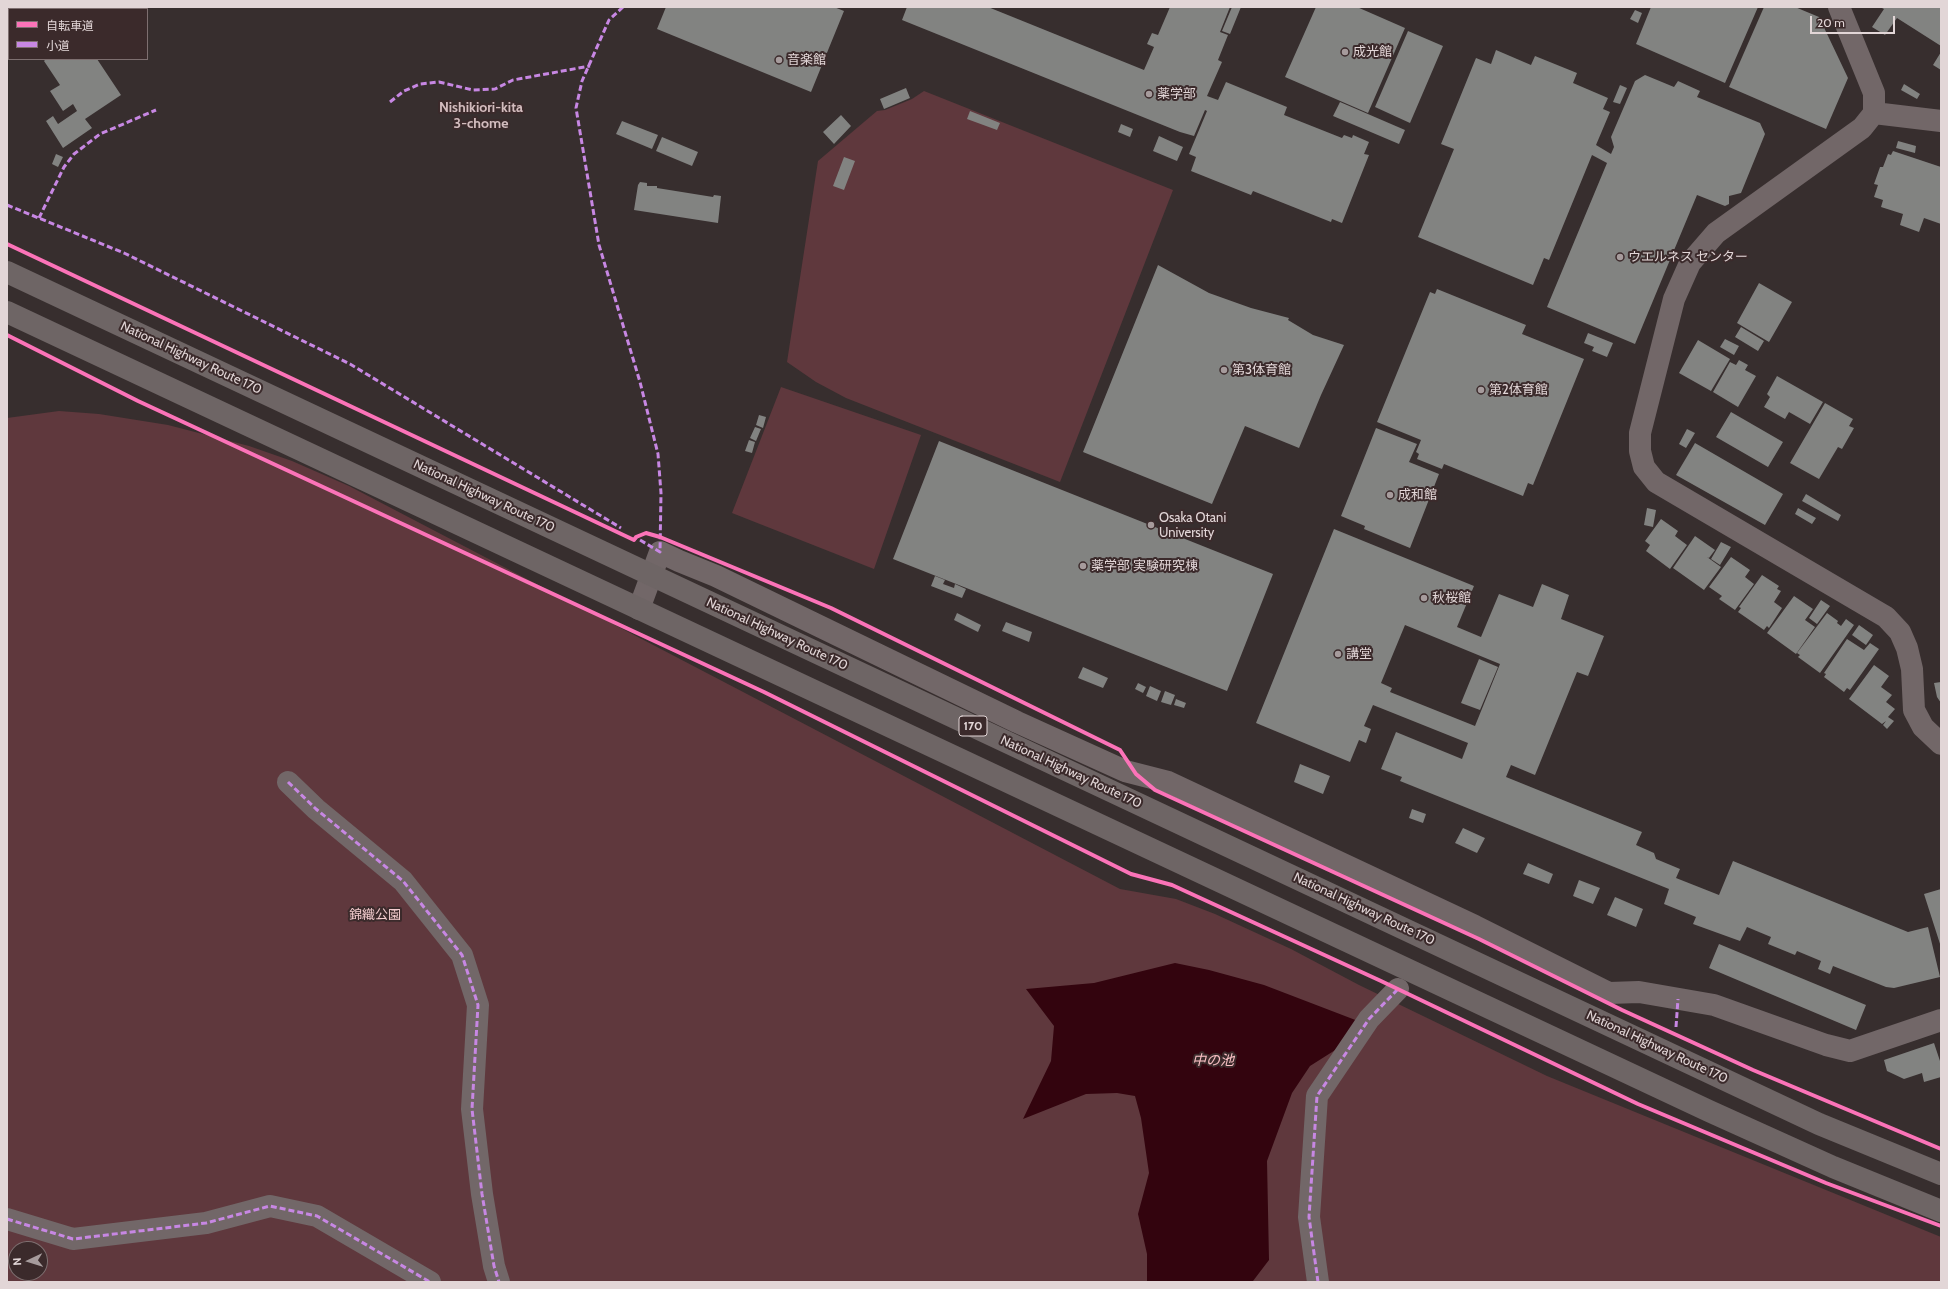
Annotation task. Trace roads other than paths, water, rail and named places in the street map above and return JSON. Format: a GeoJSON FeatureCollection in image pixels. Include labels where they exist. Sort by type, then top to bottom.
{"type":"FeatureCollection","features":[{"type":"Feature","properties":{"kind":"highway","name":"National Highway Route 170"},"geometry":{"type":"LineString","coordinates":[[7,272],[1819,1124],[1941,1174]]}},
{"type":"Feature","properties":{"kind":"highway"},"geometry":{"type":"LineString","coordinates":[[7,312],[1709,1111],[1833,1167],[1941,1211]]}},
{"type":"Feature","properties":{"kind":"street"},"geometry":{"type":"LineString","coordinates":[[1839,7],[1874,93],[1874,113],[1862,128],[1716,233],[1690,263],[1674,299],[1640,433],[1640,451],[1644,467],[1656,482],[1886,617],[1900,632],[1907,648],[1912,669],[1914,710],[1923,727],[1941,744]]}},
{"type":"Feature","properties":{"kind":"street"},"geometry":{"type":"LineString","coordinates":[[1874,113],[1941,120]]}},
{"type":"Feature","properties":{"kind":"street"},"geometry":{"type":"LineString","coordinates":[[639,609],[660,552],[716,576],[1039,732],[1124,771],[1168,782],[1475,926],[1610,992],[1639,992],[1714,1005],[1826,1045],[1850,1052],[1941,1020]]}},
{"type":"Feature","properties":{"kind":"street"},"geometry":{"type":"LineString","coordinates":[[288,782],[316,809],[403,881],[462,955],[478,1005],[472,1109],[494,1266],[499,1282]]}},
{"type":"Feature","properties":{"kind":"street"},"geometry":{"type":"LineString","coordinates":[[1318,1282],[1309,1217],[1317,1096],[1369,1020],[1398,989]]}},
{"type":"Feature","properties":{"kind":"street"},"geometry":{"type":"LineString","coordinates":[[7,1219],[73,1239],[206,1223],[270,1206],[317,1216],[430,1282]]}},
{"type":"Feature","properties":{"kind":"water","name":"中の池"},"geometry":{"type":"Polygon","coordinates":[[[1175,963],[1209,970],[1264,985],[1358,1021],[1340,1047],[1310,1066],[1292,1093],[1267,1161],[1269,1260],[1253,1281],[1147,1282],[1147,1254],[1138,1214],[1149,1173],[1141,1118],[1135,1096],[1117,1093],[1086,1094],[1023,1119],[1051,1061],[1054,1026],[1026,989],[1094,983],[1175,963]]]}},
{"type":"Feature","properties":{"kind":"place","name":"成光館"},"geometry":{"type":"Point","coordinates":[1345,52]}},
{"type":"Feature","properties":{"kind":"place","name":"音楽館"},"geometry":{"type":"Point","coordinates":[779,60]}},
{"type":"Feature","properties":{"kind":"place","name":"薬学部"},"geometry":{"type":"Point","coordinates":[1149,94]}},
{"type":"Feature","properties":{"kind":"place","name":"ウエルネス センター"},"geometry":{"type":"Point","coordinates":[1620,257]}},
{"type":"Feature","properties":{"kind":"place","name":"第3体育館"},"geometry":{"type":"Point","coordinates":[1224,370]}},
{"type":"Feature","properties":{"kind":"place","name":"第2体育館"},"geometry":{"type":"Point","coordinates":[1481,390]}},
{"type":"Feature","properties":{"kind":"place","name":"成和館"},"geometry":{"type":"Point","coordinates":[1390,495]}},
{"type":"Feature","properties":{"kind":"place","name":"Osaka Otani University"},"geometry":{"type":"Point","coordinates":[1151,525]}},
{"type":"Feature","properties":{"kind":"place","name":"薬学部 実験研究棟"},"geometry":{"type":"Point","coordinates":[1083,566]}},
{"type":"Feature","properties":{"kind":"place","name":"秋桜館"},"geometry":{"type":"Point","coordinates":[1424,598]}},
{"type":"Feature","properties":{"kind":"place","name":"講堂"},"geometry":{"type":"Point","coordinates":[1338,654]}},
{"type":"Feature","properties":{"kind":"district","name":"Nishikiori-kita 3-chome"},"geometry":{"type":"Point","coordinates":[481,116]}},
{"type":"Feature","properties":{"kind":"park label","name":"錦織公園"},"geometry":{"type":"Point","coordinates":[375,915]}}]}
